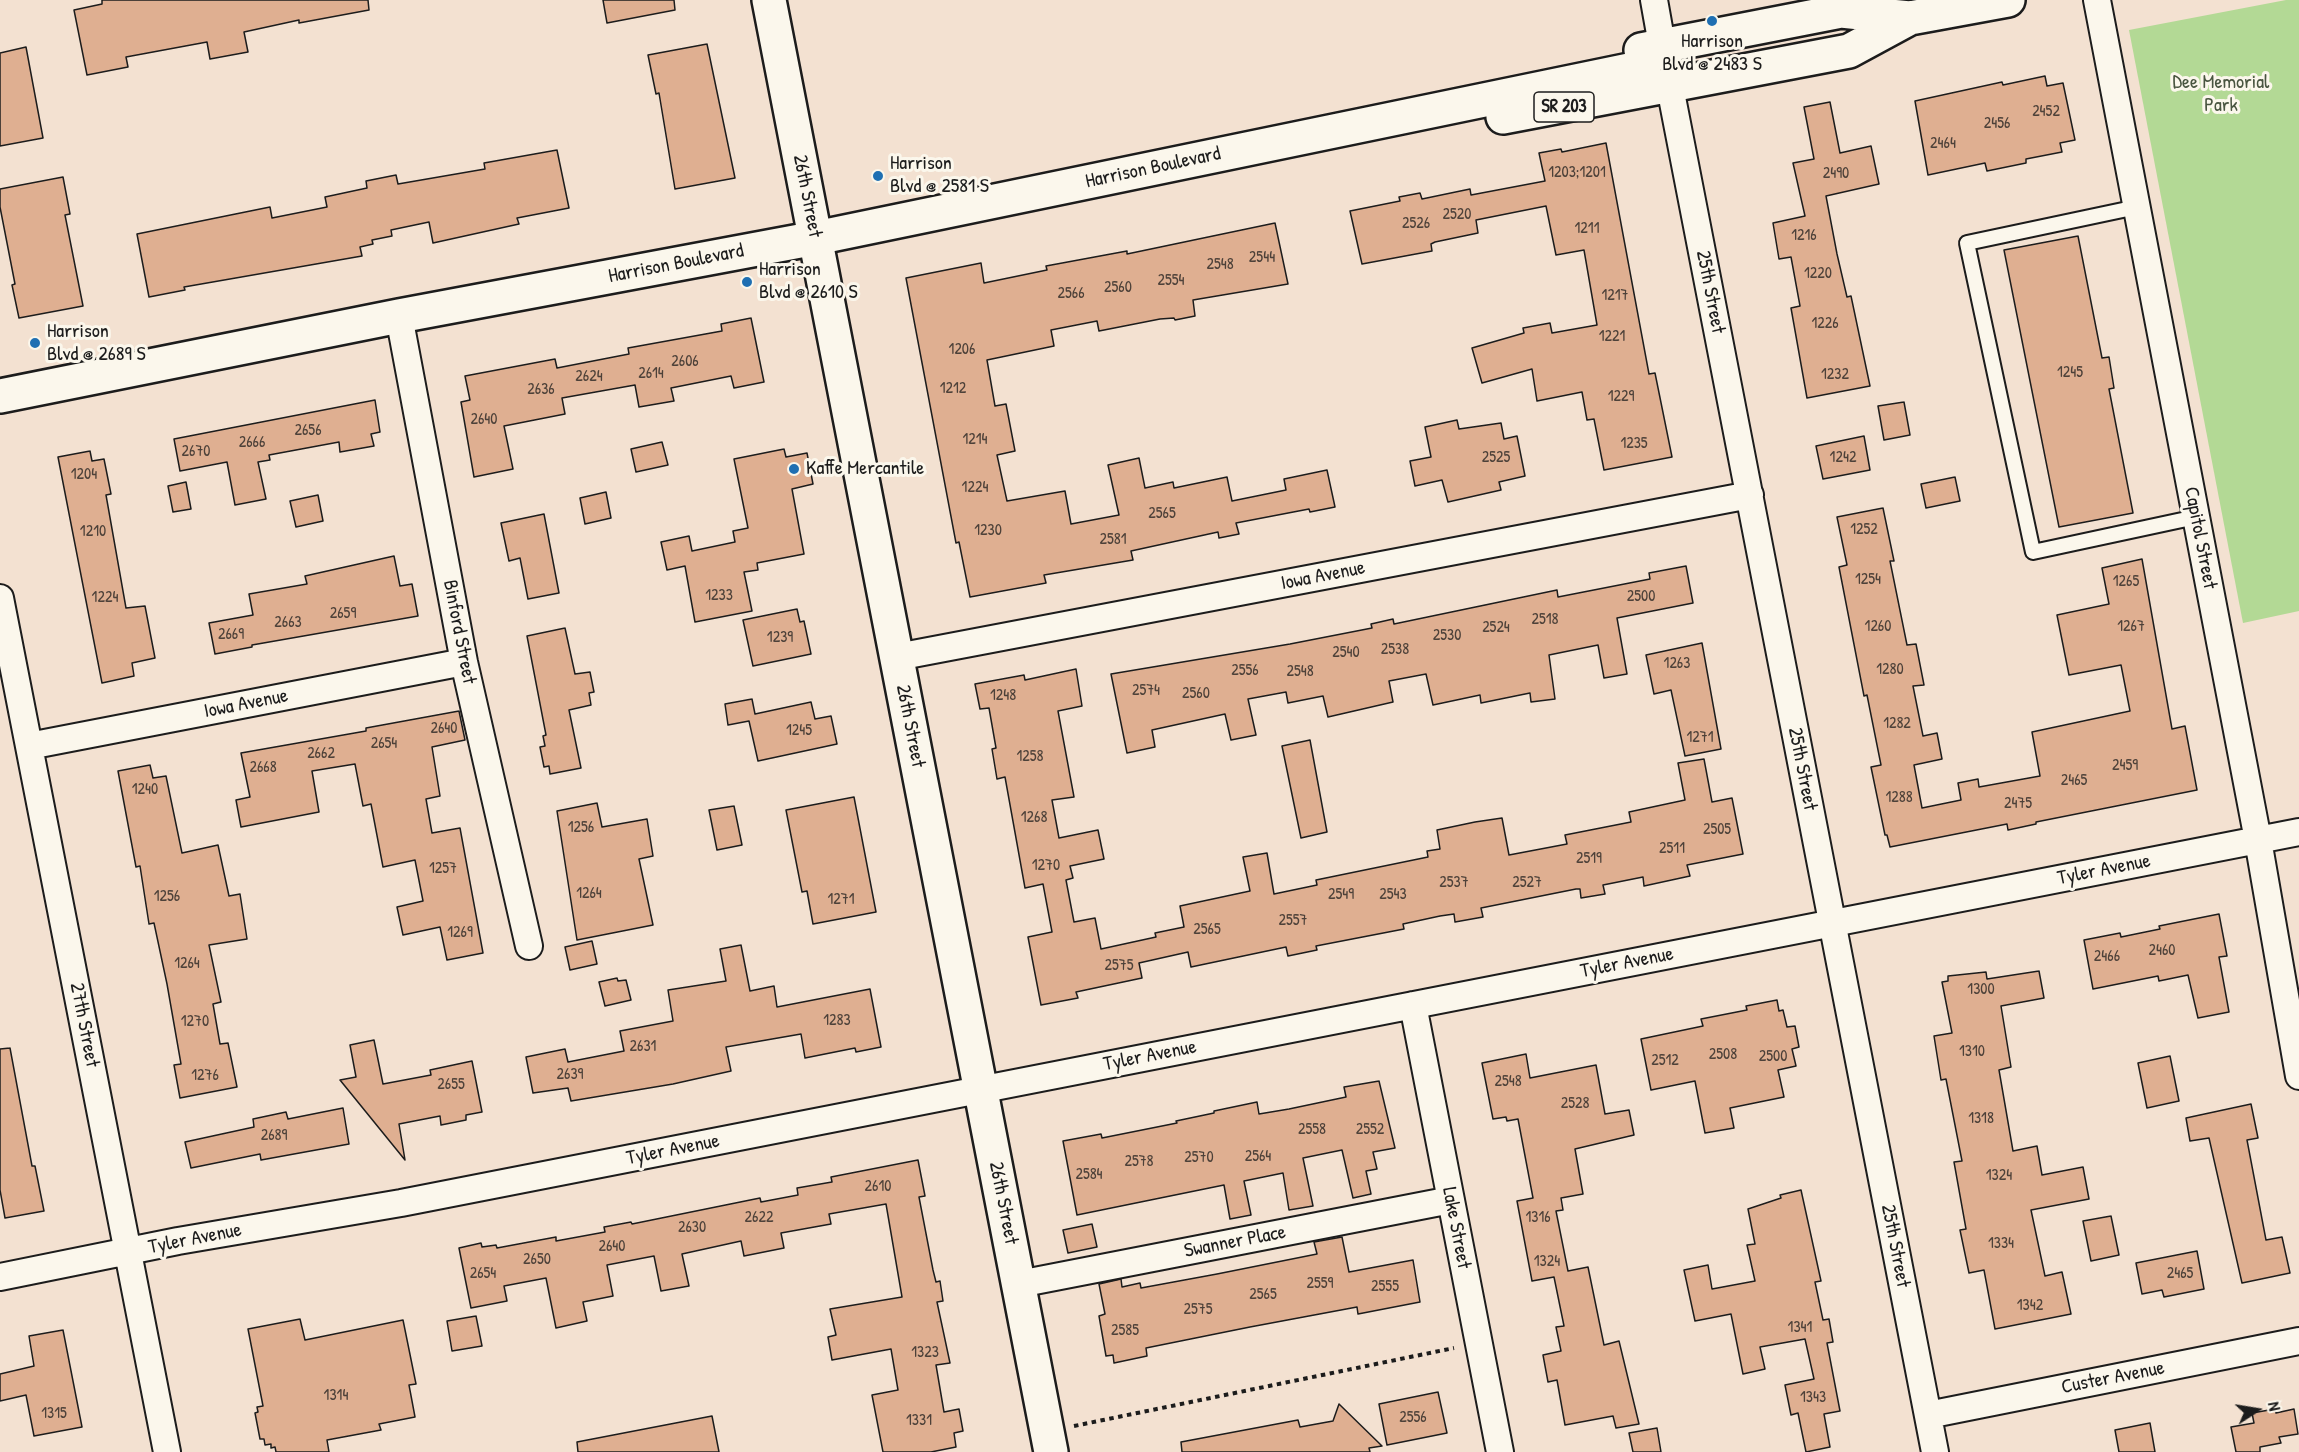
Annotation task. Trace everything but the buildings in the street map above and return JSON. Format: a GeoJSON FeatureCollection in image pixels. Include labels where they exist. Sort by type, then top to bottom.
{"type":"FeatureCollection","features":[{"type":"Feature","properties":{"kind":"main road","name":"26th Street"},"geometry":{"type":"LineString","coordinates":[[769,0],[1049,1442]]}},
{"type":"Feature","properties":{"kind":"main road"},"geometry":{"type":"LineString","coordinates":[[1670,87],[1696,61],[2008,0]]}},
{"type":"Feature","properties":{"kind":"main road"},"geometry":{"type":"LineString","coordinates":[[1458,106],[1639,68],[1662,45],[1840,11],[1910,18]]}},
{"type":"Feature","properties":{"kind":"main road","name":"Harrison Boulevard"},"geometry":{"type":"LineString","coordinates":[[0,396],[399,316],[816,238],[1458,106],[1507,118],[1670,87]]}},
{"type":"Feature","properties":{"kind":"street"},"geometry":{"type":"LineString","coordinates":[[1654,0],[1662,45]]}},
{"type":"Feature","properties":{"kind":"street","name":"Capitol Street"},"geometry":{"type":"LineString","coordinates":[[2097,0],[2258,840],[2299,1076]]}},
{"type":"Feature","properties":{"kind":"street","name":"25th Street"},"geometry":{"type":"LineString","coordinates":[[1670,87],[1935,1452]]}},
{"type":"Feature","properties":{"kind":"street","name":"Binford Street"},"geometry":{"type":"LineString","coordinates":[[399,316],[464,662],[529,946]]}},
{"type":"Feature","properties":{"kind":"street","name":"Iowa Avenue"},"geometry":{"type":"LineString","coordinates":[[897,657],[1750,495]]}},
{"type":"Feature","properties":{"kind":"street","name":"27th Street"},"geometry":{"type":"LineString","coordinates":[[0,598],[167,1452]]}},
{"type":"Feature","properties":{"kind":"street","name":"Iowa Avenue"},"geometry":{"type":"LineString","coordinates":[[29,746],[464,662]]}},
{"type":"Feature","properties":{"kind":"street","name":"Tyler Avenue"},"geometry":{"type":"LineString","coordinates":[[0,1277],[401,1203],[2299,832]]}},
{"type":"Feature","properties":{"kind":"street","name":"Lake Street"},"geometry":{"type":"LineString","coordinates":[[1413,1005],[1500,1452]]}},
{"type":"Feature","properties":{"kind":"street","name":"Swanner Place"},"geometry":{"type":"LineString","coordinates":[[1019,1284],[1451,1200]]}},
{"type":"Feature","properties":{"kind":"street","name":"Custer Avenue"},"geometry":{"type":"LineString","coordinates":[[1928,1415],[2299,1341]]}},
{"type":"Feature","properties":{"kind":"lane"},"geometry":{"type":"LineString","coordinates":[[2137,207],[1967,243],[2033,552],[2196,517]]}},
{"type":"Feature","properties":{"kind":"path"},"geometry":{"type":"LineString","coordinates":[[1049,1442],[1479,1343]]}},
{"type":"Feature","properties":{"kind":"green space","name":"Dee Memorial Park"},"geometry":{"type":"Polygon","coordinates":[[[2286,0],[2299,0],[2299,611],[2243,623],[2129,30],[2286,0]]]}},
{"type":"Feature","properties":{"kind":"place","name":"Harrison Blvd @ 2483 S"},"geometry":{"type":"Point","coordinates":[1712,21]}},
{"type":"Feature","properties":{"kind":"place","name":"Harrison Blvd @ 2581 S"},"geometry":{"type":"Point","coordinates":[878,176]}},
{"type":"Feature","properties":{"kind":"place","name":"Harrison Blvd @ 2610 S"},"geometry":{"type":"Point","coordinates":[747,282]}},
{"type":"Feature","properties":{"kind":"place","name":"Harrison Blvd @ 2689 S"},"geometry":{"type":"Point","coordinates":[35,343]}},
{"type":"Feature","properties":{"kind":"place","name":"Kaffe Mercantile"},"geometry":{"type":"Point","coordinates":[794,469]}}]}
